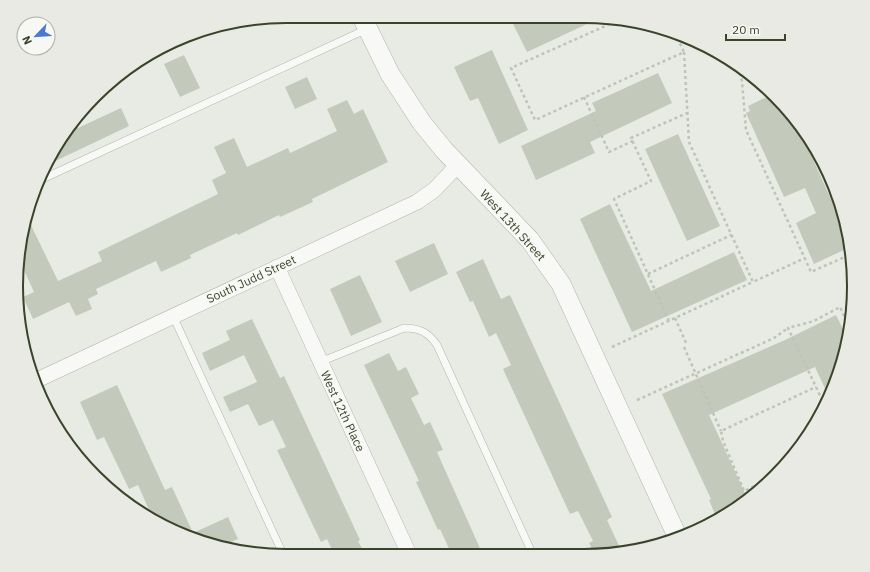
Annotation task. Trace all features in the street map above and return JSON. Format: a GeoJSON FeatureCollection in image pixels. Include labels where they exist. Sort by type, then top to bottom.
{"type":"FeatureCollection","features":[{"type":"Feature","properties":{"kind":"street","name":"West 13th Street"},"geometry":{"type":"LineString","coordinates":[[366,23],[390,74],[409,104],[433,137],[530,240],[561,284],[675,533]]}},
{"type":"Feature","properties":{"kind":"street","name":"South Judd Street"},"geometry":{"type":"LineString","coordinates":[[40,379],[417,202],[434,190],[458,165]]}},
{"type":"Feature","properties":{"kind":"street","name":"West 12th Place"},"geometry":{"type":"LineString","coordinates":[[277,267],[407,549]]}},
{"type":"Feature","properties":{"kind":"lane"},"geometry":{"type":"LineString","coordinates":[[47,177],[359,23]]}},
{"type":"Feature","properties":{"kind":"lane"},"geometry":{"type":"LineString","coordinates":[[173,316],[281,549]]}},
{"type":"Feature","properties":{"kind":"lane"},"geometry":{"type":"LineString","coordinates":[[320,362],[404,328],[417,328],[430,335],[437,345],[530,549]]}},
{"type":"Feature","properties":{"kind":"path"},"geometry":{"type":"LineString","coordinates":[[609,24],[511,68],[535,120],[684,52]]}},
{"type":"Feature","properties":{"kind":"path"},"geometry":{"type":"LineString","coordinates":[[679,41],[684,52],[689,142],[753,282]]}},
{"type":"Feature","properties":{"kind":"path"},"geometry":{"type":"LineString","coordinates":[[740,74],[742,81],[746,130],[811,272],[845,257]]}},
{"type":"Feature","properties":{"kind":"path"},"geometry":{"type":"LineString","coordinates":[[584,97],[609,152],[633,141]]}},
{"type":"Feature","properties":{"kind":"path"},"geometry":{"type":"LineString","coordinates":[[669,320],[614,199],[651,182],[631,138],[687,113]]}},
{"type":"Feature","properties":{"kind":"path"},"geometry":{"type":"LineString","coordinates":[[648,274],[731,235]]}},
{"type":"Feature","properties":{"kind":"path"},"geometry":{"type":"LineString","coordinates":[[612,347],[805,258]]}},
{"type":"Feature","properties":{"kind":"path"},"geometry":{"type":"LineString","coordinates":[[637,400],[774,338],[788,328],[814,321],[840,307],[845,318]]}},
{"type":"Feature","properties":{"kind":"path"},"geometry":{"type":"LineString","coordinates":[[675,318],[687,346]]}},
{"type":"Feature","properties":{"kind":"path"},"geometry":{"type":"LineString","coordinates":[[788,328],[821,399]]}},
{"type":"Feature","properties":{"kind":"path"},"geometry":{"type":"LineString","coordinates":[[684,347],[721,431],[723,441],[744,491],[755,486]]}},
{"type":"Feature","properties":{"kind":"path"},"geometry":{"type":"LineString","coordinates":[[721,431],[816,387]]}},
{"type":"Feature","properties":{"kind":"building"},"geometry":{"type":"Polygon","coordinates":[[[512,23],[589,23],[527,52],[512,23]]]}},
{"type":"Feature","properties":{"kind":"building"},"geometry":{"type":"Polygon","coordinates":[[[492,50],[528,130],[499,144],[478,98],[470,101],[454,67],[492,50]]]}},
{"type":"Feature","properties":{"kind":"building"},"geometry":{"type":"Polygon","coordinates":[[[184,55],[200,88],[180,97],[164,64],[184,55]]]}},
{"type":"Feature","properties":{"kind":"building"},"geometry":{"type":"Polygon","coordinates":[[[658,73],[672,103],[590,142],[595,153],[536,180],[521,146],[596,111],[592,103],[658,73]]]}},
{"type":"Feature","properties":{"kind":"building"},"geometry":{"type":"Polygon","coordinates":[[[307,77],[317,99],[295,109],[285,87],[307,77]]]}},
{"type":"Feature","properties":{"kind":"building"},"geometry":{"type":"Polygon","coordinates":[[[767,97],[793,126],[803,140],[835,209],[845,250],[814,264],[796,223],[816,213],[805,188],[784,197],[746,113],[750,111],[748,106],[767,97]]]}},
{"type":"Feature","properties":{"kind":"building"},"geometry":{"type":"Polygon","coordinates":[[[347,100],[354,114],[363,109],[388,162],[312,199],[313,202],[280,217],[279,215],[238,235],[237,233],[190,255],[191,258],[161,272],[156,261],[96,289],[98,294],[88,299],[92,309],[76,316],[69,302],[33,319],[24,297],[34,292],[24,270],[25,252],[31,224],[58,281],[102,261],[98,252],[218,194],[212,180],[226,173],[214,147],[234,138],[247,167],[288,148],[290,153],[337,131],[327,109],[347,100]]]}},
{"type":"Feature","properties":{"kind":"building"},"geometry":{"type":"Polygon","coordinates":[[[121,108],[129,126],[54,162],[77,126],[78,128],[121,108]]]}},
{"type":"Feature","properties":{"kind":"building"},"geometry":{"type":"Polygon","coordinates":[[[678,134],[720,226],[687,241],[645,149],[678,134]]]}},
{"type":"Feature","properties":{"kind":"building"},"geometry":{"type":"Polygon","coordinates":[[[610,204],[651,291],[734,252],[747,280],[632,332],[580,219],[610,204]]]}},
{"type":"Feature","properties":{"kind":"building"},"geometry":{"type":"Polygon","coordinates":[[[434,243],[448,274],[410,292],[395,261],[434,243]]]}},
{"type":"Feature","properties":{"kind":"building"},"geometry":{"type":"Polygon","coordinates":[[[483,259],[501,299],[510,295],[612,517],[607,520],[620,547],[592,549],[589,543],[593,541],[578,511],[570,514],[503,369],[511,365],[496,333],[489,337],[473,301],[470,302],[456,272],[483,259]]]}},
{"type":"Feature","properties":{"kind":"building"},"geometry":{"type":"Polygon","coordinates":[[[360,275],[382,322],[351,336],[330,289],[360,275]]]}},
{"type":"Feature","properties":{"kind":"building"},"geometry":{"type":"Polygon","coordinates":[[[836,315],[843,330],[838,354],[826,390],[815,367],[709,415],[745,494],[715,514],[709,500],[711,499],[662,394],[785,340],[836,315]]]}},
{"type":"Feature","properties":{"kind":"building"},"geometry":{"type":"Polygon","coordinates":[[[252,319],[280,378],[284,376],[360,540],[358,541],[362,549],[332,549],[327,539],[321,542],[277,450],[286,447],[273,420],[259,426],[248,404],[230,412],[223,397],[257,382],[244,355],[210,371],[202,353],[230,340],[226,331],[252,319]]]}},
{"type":"Feature","properties":{"kind":"building"},"geometry":{"type":"Polygon","coordinates":[[[389,353],[398,371],[406,367],[419,394],[411,398],[424,425],[430,422],[443,450],[437,452],[480,549],[449,549],[440,529],[438,530],[416,482],[419,481],[364,365],[389,353]]]}},
{"type":"Feature","properties":{"kind":"building"},"geometry":{"type":"Polygon","coordinates":[[[117,385],[165,490],[172,487],[192,532],[150,511],[138,485],[129,489],[104,437],[97,440],[80,402],[117,385]]]}},
{"type":"Feature","properties":{"kind":"building"},"geometry":{"type":"Polygon","coordinates":[[[228,517],[238,539],[229,543],[194,532],[228,517]]]}}]}
